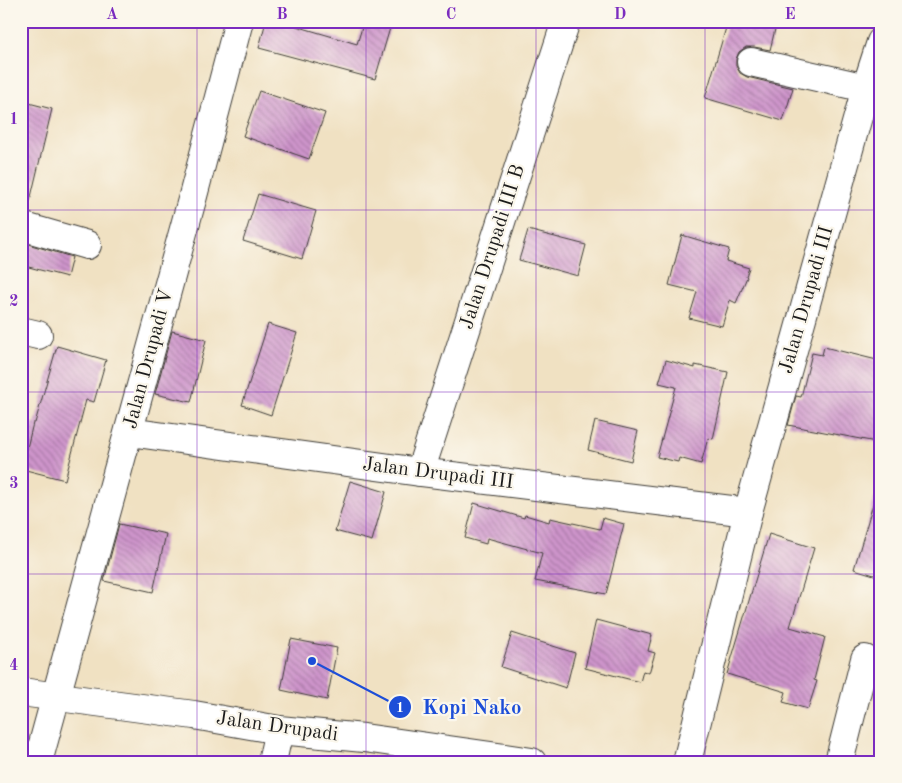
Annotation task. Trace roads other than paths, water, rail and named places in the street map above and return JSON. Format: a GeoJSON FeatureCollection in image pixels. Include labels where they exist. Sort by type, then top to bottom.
{"type":"FeatureCollection","features":[{"type":"Feature","properties":{"kind":"street","name":"Jalan Drupadi V"},"geometry":{"type":"LineString","coordinates":[[38,762],[239,21]]}},
{"type":"Feature","properties":{"kind":"street","name":"Jalan Drupadi III B"},"geometry":{"type":"LineString","coordinates":[[420,472],[566,21]]}},
{"type":"Feature","properties":{"kind":"street","name":"Jalan Drupadi III"},"geometry":{"type":"LineString","coordinates":[[687,762],[748,512],[866,88],[881,42]]}},
{"type":"Feature","properties":{"kind":"street"},"geometry":{"type":"LineString","coordinates":[[751,62],[866,88]]}},
{"type":"Feature","properties":{"kind":"street"},"geometry":{"type":"LineString","coordinates":[[21,226],[87,245]]}},
{"type":"Feature","properties":{"kind":"street","name":"Jalan Drupadi III"},"geometry":{"type":"LineString","coordinates":[[129,432],[420,472],[748,512]]}},
{"type":"Feature","properties":{"kind":"street"},"geometry":{"type":"LineString","coordinates":[[839,762],[865,659]]}},
{"type":"Feature","properties":{"kind":"street","name":"Jalan Drupadi"},"geometry":{"type":"LineString","coordinates":[[21,692],[194,715],[279,730],[364,738],[532,762]]}},
{"type":"Feature","properties":{"kind":"street"},"geometry":{"type":"LineString","coordinates":[[272,762],[279,730]]}},
{"type":"Feature","properties":{"kind":"place","name":"Kopi Nako"},"geometry":{"type":"Point","coordinates":[312,661]}}]}
